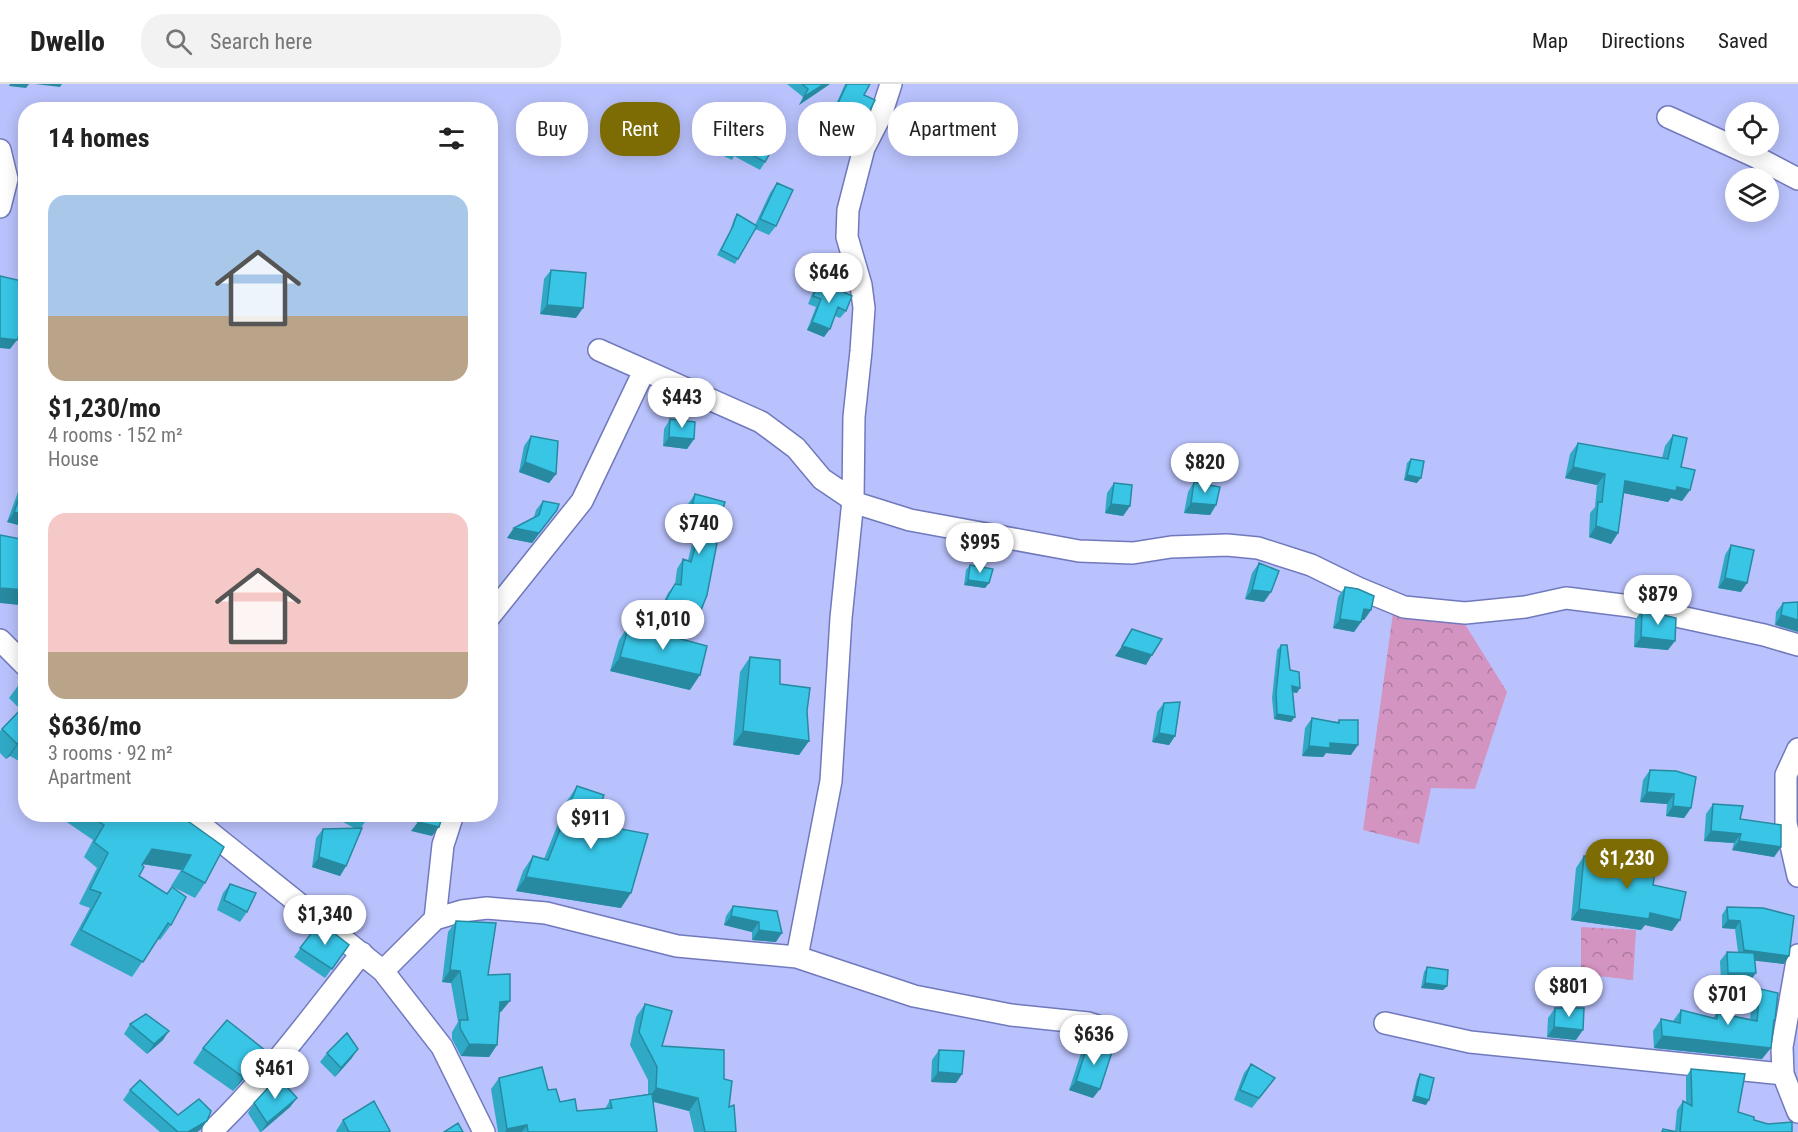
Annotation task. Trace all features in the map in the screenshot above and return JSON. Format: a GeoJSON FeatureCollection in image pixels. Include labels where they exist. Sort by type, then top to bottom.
{"type":"FeatureCollection","features":[{"type":"Feature","properties":{"kind":"street"},"geometry":{"type":"LineString","coordinates":[[796,957],[831,781],[841,618],[853,500],[854,417],[864,308],[861,285],[847,237],[848,210],[864,148],[881,115],[891,84]]}},
{"type":"Feature","properties":{"kind":"street"},"geometry":{"type":"LineString","coordinates":[[1668,117],[1754,156],[1798,179]]}},
{"type":"Feature","properties":{"kind":"street"},"geometry":{"type":"LineString","coordinates":[[0,150],[7,179],[0,207]]}},
{"type":"Feature","properties":{"kind":"street"},"geometry":{"type":"LineString","coordinates":[[599,350],[761,422],[796,448],[822,479],[859,504],[910,520],[1079,550],[1133,553],[1171,547],[1227,545],[1258,548],[1311,565],[1404,607],[1465,613],[1525,607],[1566,598],[1630,606],[1764,635],[1798,645]]}},
{"type":"Feature","properties":{"kind":"street"},"geometry":{"type":"LineString","coordinates":[[498,606],[582,501],[644,371]]}},
{"type":"Feature","properties":{"kind":"street"},"geometry":{"type":"LineString","coordinates":[[0,640],[18,658]]}},
{"type":"Feature","properties":{"kind":"street"},"geometry":{"type":"LineString","coordinates":[[1798,749],[1786,775],[1786,823],[1798,876]]}},
{"type":"Feature","properties":{"kind":"street"},"geometry":{"type":"LineString","coordinates":[[197,822],[383,971],[442,1047],[484,1132]]}},
{"type":"Feature","properties":{"kind":"street"},"geometry":{"type":"LineString","coordinates":[[435,919],[443,845],[450,822]]}},
{"type":"Feature","properties":{"kind":"street"},"geometry":{"type":"LineString","coordinates":[[383,971],[435,919],[462,911],[487,908],[546,913],[677,946],[796,957],[914,996],[1011,1015],[1088,1023],[1113,1031]]}},
{"type":"Feature","properties":{"kind":"street"},"geometry":{"type":"LineString","coordinates":[[213,1132],[232,1112],[362,953]]}},
{"type":"Feature","properties":{"kind":"street"},"geometry":{"type":"LineString","coordinates":[[1798,955],[1782,1047],[1783,1074],[1798,1112]]}},
{"type":"Feature","properties":{"kind":"street"},"geometry":{"type":"LineString","coordinates":[[1384,1023],[1470,1042],[1783,1074]]}},
{"type":"Feature","properties":{"kind":"green space"},"geometry":{"type":"Polygon","coordinates":[[[1393,613],[1463,621],[1507,692],[1475,789],[1431,788],[1419,844],[1363,830],[1393,613]]]}},
{"type":"Feature","properties":{"kind":"green space"},"geometry":{"type":"Polygon","coordinates":[[[1581,927],[1636,930],[1633,980],[1581,974],[1581,927]]]}},
{"type":"Feature","properties":{"kind":"building"},"geometry":{"type":"Polygon","coordinates":[[[802,84],[824,84],[804,97],[808,89],[802,84]]]}},
{"type":"Feature","properties":{"kind":"building"},"geometry":{"type":"Polygon","coordinates":[[[847,84],[870,84],[864,95],[875,100],[874,102],[839,102],[847,84]]]}},
{"type":"Feature","properties":{"kind":"building"},"geometry":{"type":"Polygon","coordinates":[[[754,156],[768,156],[765,162],[754,156]]]}},
{"type":"Feature","properties":{"kind":"building"},"geometry":{"type":"Polygon","coordinates":[[[777,183],[793,190],[776,226],[760,219],[777,183]]]}},
{"type":"Feature","properties":{"kind":"building"},"geometry":{"type":"Polygon","coordinates":[[[737,214],[757,226],[738,259],[721,250],[737,214]]]}},
{"type":"Feature","properties":{"kind":"building"},"geometry":{"type":"Polygon","coordinates":[[[551,270],[586,273],[583,308],[547,305],[551,270]]]}},
{"type":"Feature","properties":{"kind":"building"},"geometry":{"type":"Polygon","coordinates":[[[0,276],[18,280],[18,338],[1,338],[0,342],[0,276]]]}},
{"type":"Feature","properties":{"kind":"building"},"geometry":{"type":"Polygon","coordinates":[[[820,281],[852,296],[846,311],[838,307],[830,329],[812,322],[821,299],[813,296],[820,281]]]}},
{"type":"Feature","properties":{"kind":"building"},"geometry":{"type":"Polygon","coordinates":[[[670,419],[695,422],[694,439],[669,437],[670,419]]]}},
{"type":"Feature","properties":{"kind":"building"},"geometry":{"type":"Polygon","coordinates":[[[1673,435],[1687,438],[1681,467],[1695,470],[1690,490],[1677,487],[1676,491],[1625,481],[1618,533],[1596,526],[1598,502],[1602,502],[1605,474],[1573,467],[1578,443],[1668,459],[1673,435]]]}},
{"type":"Feature","properties":{"kind":"building"},"geometry":{"type":"Polygon","coordinates":[[[531,436],[558,441],[556,474],[525,462],[531,436]]]}},
{"type":"Feature","properties":{"kind":"building"},"geometry":{"type":"Polygon","coordinates":[[[1411,459],[1424,461],[1421,478],[1407,475],[1411,459]]]}},
{"type":"Feature","properties":{"kind":"building"},"geometry":{"type":"Polygon","coordinates":[[[1194,482],[1220,487],[1216,505],[1191,503],[1194,482]]]}},
{"type":"Feature","properties":{"kind":"building"},"geometry":{"type":"Polygon","coordinates":[[[1114,483],[1132,485],[1130,506],[1111,504],[1114,483]]]}},
{"type":"Feature","properties":{"kind":"building"},"geometry":{"type":"Polygon","coordinates":[[[695,494],[725,502],[713,542],[717,543],[707,595],[701,610],[666,600],[675,584],[681,585],[683,559],[691,562],[702,522],[689,519],[695,494]]]}},
{"type":"Feature","properties":{"kind":"building"},"geometry":{"type":"Polygon","coordinates":[[[18,501],[18,513],[14,512],[18,501]]]}},
{"type":"Feature","properties":{"kind":"building"},"geometry":{"type":"Polygon","coordinates":[[[543,501],[559,504],[539,533],[514,528],[539,515],[543,501]]]}},
{"type":"Feature","properties":{"kind":"building"},"geometry":{"type":"Polygon","coordinates":[[[0,535],[18,538],[18,589],[0,588],[0,535]]]}},
{"type":"Feature","properties":{"kind":"building"},"geometry":{"type":"Polygon","coordinates":[[[1731,545],[1754,550],[1747,583],[1725,578],[1731,545]]]}},
{"type":"Feature","properties":{"kind":"building"},"geometry":{"type":"Polygon","coordinates":[[[1259,563],[1279,571],[1271,592],[1252,590],[1259,563]]]}},
{"type":"Feature","properties":{"kind":"building"},"geometry":{"type":"Polygon","coordinates":[[[970,565],[993,569],[989,583],[968,580],[970,565]]]}},
{"type":"Feature","properties":{"kind":"building"},"geometry":{"type":"Polygon","coordinates":[[[1345,587],[1358,589],[1374,596],[1371,610],[1364,609],[1361,622],[1340,619],[1345,587]]]}},
{"type":"Feature","properties":{"kind":"building"},"geometry":{"type":"Polygon","coordinates":[[[1798,602],[1798,620],[1781,615],[1783,603],[1798,602]]]}},
{"type":"Feature","properties":{"kind":"building"},"geometry":{"type":"Polygon","coordinates":[[[1642,610],[1676,618],[1675,641],[1641,637],[1642,610]]]}},
{"type":"Feature","properties":{"kind":"building"},"geometry":{"type":"Polygon","coordinates":[[[629,625],[707,646],[700,675],[620,657],[629,625]]]}},
{"type":"Feature","properties":{"kind":"building"},"geometry":{"type":"Polygon","coordinates":[[[1132,629],[1162,639],[1152,655],[1122,646],[1132,629]]]}},
{"type":"Feature","properties":{"kind":"building"},"geometry":{"type":"Polygon","coordinates":[[[1281,645],[1287,645],[1290,670],[1299,672],[1300,688],[1292,686],[1295,717],[1277,714],[1276,693],[1281,645]]]}},
{"type":"Feature","properties":{"kind":"building"},"geometry":{"type":"Polygon","coordinates":[[[750,657],[780,660],[780,684],[810,688],[807,711],[809,741],[743,731],[750,657]]]}},
{"type":"Feature","properties":{"kind":"building"},"geometry":{"type":"Polygon","coordinates":[[[1180,702],[1175,736],[1159,733],[1164,703],[1180,702]]]}},
{"type":"Feature","properties":{"kind":"building"},"geometry":{"type":"Polygon","coordinates":[[[18,712],[18,743],[2,729],[18,712]]]}},
{"type":"Feature","properties":{"kind":"building"},"geometry":{"type":"Polygon","coordinates":[[[1312,718],[1339,723],[1339,720],[1358,720],[1358,745],[1330,743],[1330,748],[1309,746],[1312,718]]]}},
{"type":"Feature","properties":{"kind":"building"},"geometry":{"type":"Polygon","coordinates":[[[1650,770],[1676,771],[1696,777],[1691,808],[1673,806],[1674,794],[1647,792],[1650,770]]]}},
{"type":"Feature","properties":{"kind":"building"},"geometry":{"type":"Polygon","coordinates":[[[577,786],[604,795],[594,824],[648,834],[631,893],[526,877],[533,856],[548,860],[577,786]]]}},
{"type":"Feature","properties":{"kind":"building"},"geometry":{"type":"Polygon","coordinates":[[[1713,804],[1743,806],[1740,819],[1781,825],[1781,847],[1739,841],[1741,834],[1711,831],[1713,804]]]}},
{"type":"Feature","properties":{"kind":"building"},"geometry":{"type":"Polygon","coordinates":[[[99,822],[189,822],[224,847],[205,883],[182,871],[191,855],[152,849],[142,865],[144,867],[139,876],[167,894],[172,887],[186,897],[171,925],[168,923],[143,962],[81,930],[101,893],[90,889],[108,853],[94,842],[104,825],[99,822]]]}},
{"type":"Feature","properties":{"kind":"building"},"geometry":{"type":"Polygon","coordinates":[[[418,822],[441,822],[439,827],[418,822]]]}},
{"type":"Feature","properties":{"kind":"building"},"geometry":{"type":"Polygon","coordinates":[[[362,828],[346,866],[319,857],[323,829],[362,828]]]}},
{"type":"Feature","properties":{"kind":"building"},"geometry":{"type":"Polygon","coordinates":[[[1584,856],[1656,865],[1653,885],[1686,892],[1680,920],[1650,913],[1649,919],[1579,909],[1584,856]]]}},
{"type":"Feature","properties":{"kind":"building"},"geometry":{"type":"Polygon","coordinates":[[[230,884],[256,893],[247,912],[224,900],[230,884]]]}},
{"type":"Feature","properties":{"kind":"building"},"geometry":{"type":"Polygon","coordinates":[[[733,906],[777,911],[782,933],[759,930],[759,922],[731,916],[733,906]]]}},
{"type":"Feature","properties":{"kind":"building"},"geometry":{"type":"Polygon","coordinates":[[[1727,907],[1763,908],[1794,916],[1789,956],[1744,950],[1740,921],[1728,920],[1727,907]]]}},
{"type":"Feature","properties":{"kind":"building"},"geometry":{"type":"Polygon","coordinates":[[[456,921],[496,923],[488,975],[510,974],[510,1001],[500,1002],[497,1045],[469,1044],[460,1028],[460,1020],[468,1020],[460,971],[450,970],[456,921]]]}},
{"type":"Feature","properties":{"kind":"building"},"geometry":{"type":"Polygon","coordinates":[[[320,922],[349,945],[332,969],[300,948],[320,922]]]}},
{"type":"Feature","properties":{"kind":"building"},"geometry":{"type":"Polygon","coordinates":[[[1727,952],[1754,953],[1756,973],[1728,973],[1727,952]]]}},
{"type":"Feature","properties":{"kind":"building"},"geometry":{"type":"Polygon","coordinates":[[[1427,967],[1448,970],[1447,986],[1425,983],[1427,967]]]}},
{"type":"Feature","properties":{"kind":"building"},"geometry":{"type":"Polygon","coordinates":[[[1760,989],[1778,993],[1771,1048],[1662,1036],[1661,1019],[1680,1023],[1681,1010],[1717,1019],[1717,1013],[1757,1021],[1760,989]]]}},
{"type":"Feature","properties":{"kind":"building"},"geometry":{"type":"Polygon","coordinates":[[[645,1004],[672,1011],[662,1046],[724,1050],[724,1079],[732,1081],[729,1107],[734,1105],[736,1132],[705,1132],[698,1098],[656,1088],[657,1067],[639,1032],[645,1004]]]}},
{"type":"Feature","properties":{"kind":"building"},"geometry":{"type":"Polygon","coordinates":[[[1555,1008],[1584,1008],[1583,1030],[1554,1027],[1555,1008]]]}},
{"type":"Feature","properties":{"kind":"building"},"geometry":{"type":"Polygon","coordinates":[[[146,1014],[169,1031],[154,1044],[130,1024],[146,1014]]]}},
{"type":"Feature","properties":{"kind":"building"},"geometry":{"type":"Polygon","coordinates":[[[227,1020],[266,1051],[243,1077],[203,1048],[227,1020]]]}},
{"type":"Feature","properties":{"kind":"building"},"geometry":{"type":"Polygon","coordinates":[[[347,1033],[358,1049],[341,1068],[327,1053],[347,1033]]]}},
{"type":"Feature","properties":{"kind":"building"},"geometry":{"type":"Polygon","coordinates":[[[1088,1044],[1112,1052],[1100,1089],[1076,1081],[1088,1044]]]}},
{"type":"Feature","properties":{"kind":"building"},"geometry":{"type":"Polygon","coordinates":[[[939,1050],[964,1051],[962,1074],[938,1072],[939,1050]]]}},
{"type":"Feature","properties":{"kind":"building"},"geometry":{"type":"Polygon","coordinates":[[[1251,1064],[1275,1078],[1259,1098],[1240,1090],[1251,1064]]]}},
{"type":"Feature","properties":{"kind":"building"},"geometry":{"type":"Polygon","coordinates":[[[542,1067],[548,1090],[556,1089],[560,1102],[575,1099],[577,1111],[612,1108],[610,1100],[652,1094],[657,1132],[528,1132],[527,1125],[507,1129],[499,1078],[542,1067]]]}},
{"type":"Feature","properties":{"kind":"building"},"geometry":{"type":"Polygon","coordinates":[[[1691,1069],[1745,1074],[1738,1112],[1768,1124],[1792,1122],[1792,1132],[1680,1132],[1683,1101],[1692,1106],[1691,1069]]]}},
{"type":"Feature","properties":{"kind":"building"},"geometry":{"type":"Polygon","coordinates":[[[1420,1074],[1434,1078],[1429,1100],[1415,1096],[1420,1074]]]}},
{"type":"Feature","properties":{"kind":"building"},"geometry":{"type":"Polygon","coordinates":[[[278,1077],[297,1098],[267,1123],[254,1103],[278,1077]]]}},
{"type":"Feature","properties":{"kind":"building"},"geometry":{"type":"Polygon","coordinates":[[[140,1080],[178,1115],[199,1099],[211,1111],[207,1121],[188,1132],[178,1132],[130,1090],[140,1080]]]}},
{"type":"Feature","properties":{"kind":"building"},"geometry":{"type":"Polygon","coordinates":[[[374,1101],[390,1131],[349,1132],[343,1120],[374,1101]]]}},
{"type":"Feature","properties":{"kind":"building"},"geometry":{"type":"Polygon","coordinates":[[[458,1123],[463,1132],[444,1132],[458,1123]]]}}]}
